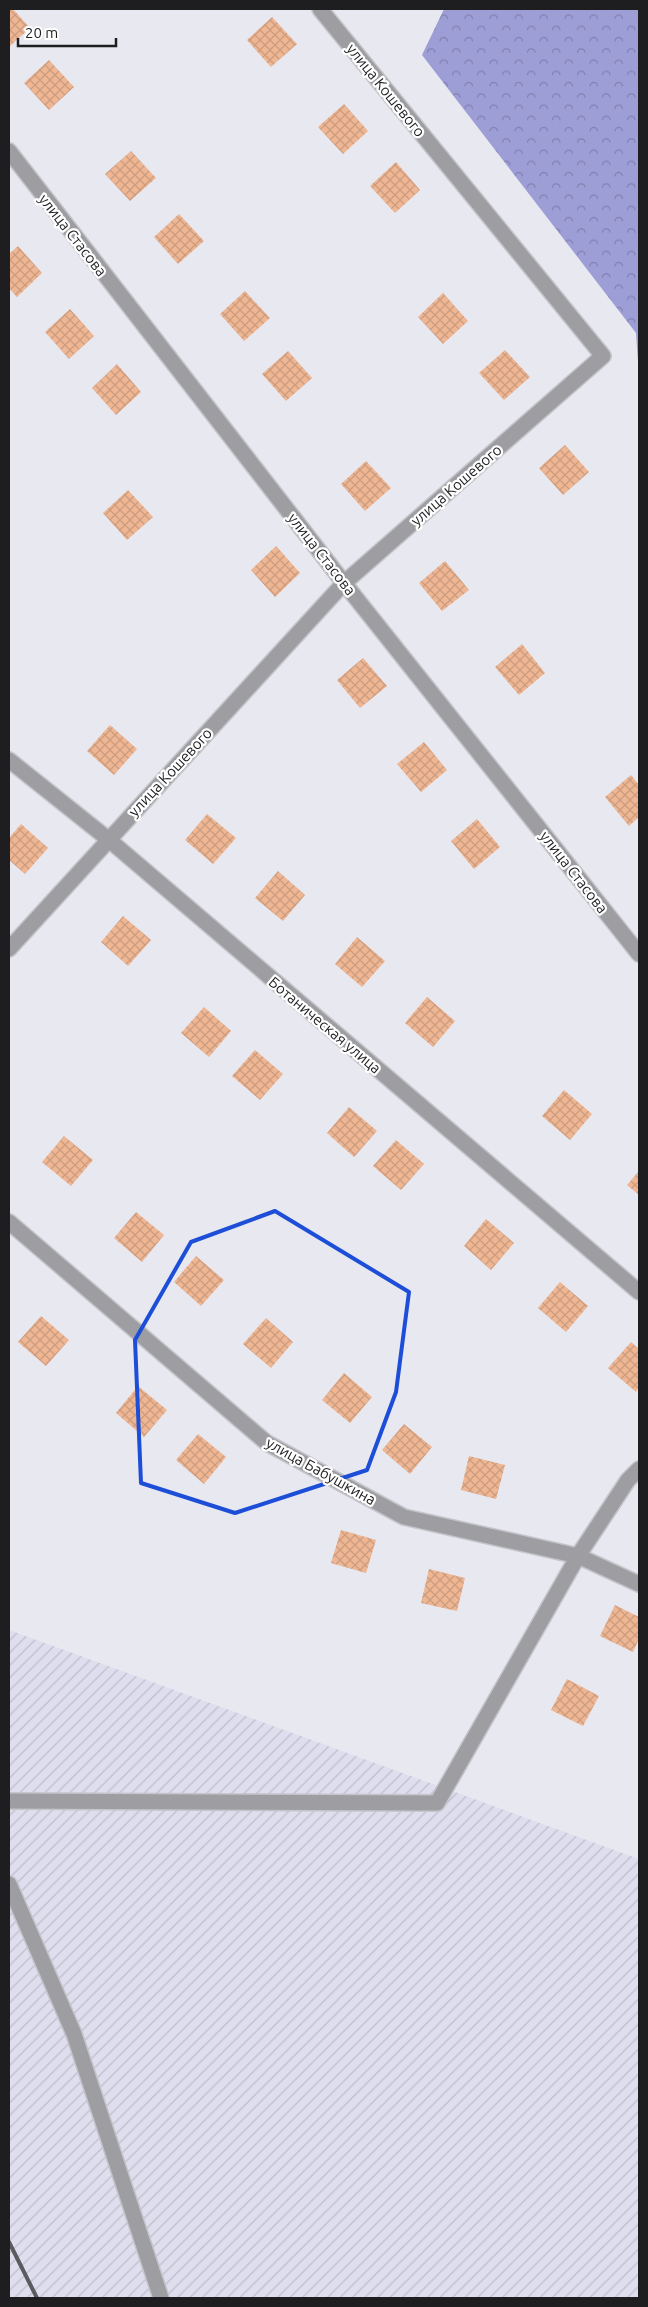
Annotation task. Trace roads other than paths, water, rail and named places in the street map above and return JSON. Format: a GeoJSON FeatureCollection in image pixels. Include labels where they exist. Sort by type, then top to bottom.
{"type":"FeatureCollection","features":[{"type":"Feature","properties":{"kind":"street","name":"улица Кошевого"},"geometry":{"type":"LineString","coordinates":[[9,949],[344,583],[603,356],[320,9]]}},
{"type":"Feature","properties":{"kind":"street","name":"улица Стасова"},"geometry":{"type":"LineString","coordinates":[[9,151],[344,583],[639,954]]}},
{"type":"Feature","properties":{"kind":"street","name":"Ботаническая улица"},"geometry":{"type":"LineString","coordinates":[[9,760],[108,839],[639,1292]]}},
{"type":"Feature","properties":{"kind":"street","name":"улица Бабушкина"},"geometry":{"type":"LineString","coordinates":[[9,1222],[267,1443],[404,1517],[578,1556],[639,1584]]}},
{"type":"Feature","properties":{"kind":"street"},"geometry":{"type":"LineString","coordinates":[[9,1800],[437,1803],[578,1556],[628,1480],[639,1469]]}},
{"type":"Feature","properties":{"kind":"street"},"geometry":{"type":"LineString","coordinates":[[9,1884],[74,2034],[161,2298]]}},
{"type":"Feature","properties":{"kind":"railway"},"geometry":{"type":"LineString","coordinates":[[9,2242],[37,2298]]}}]}
